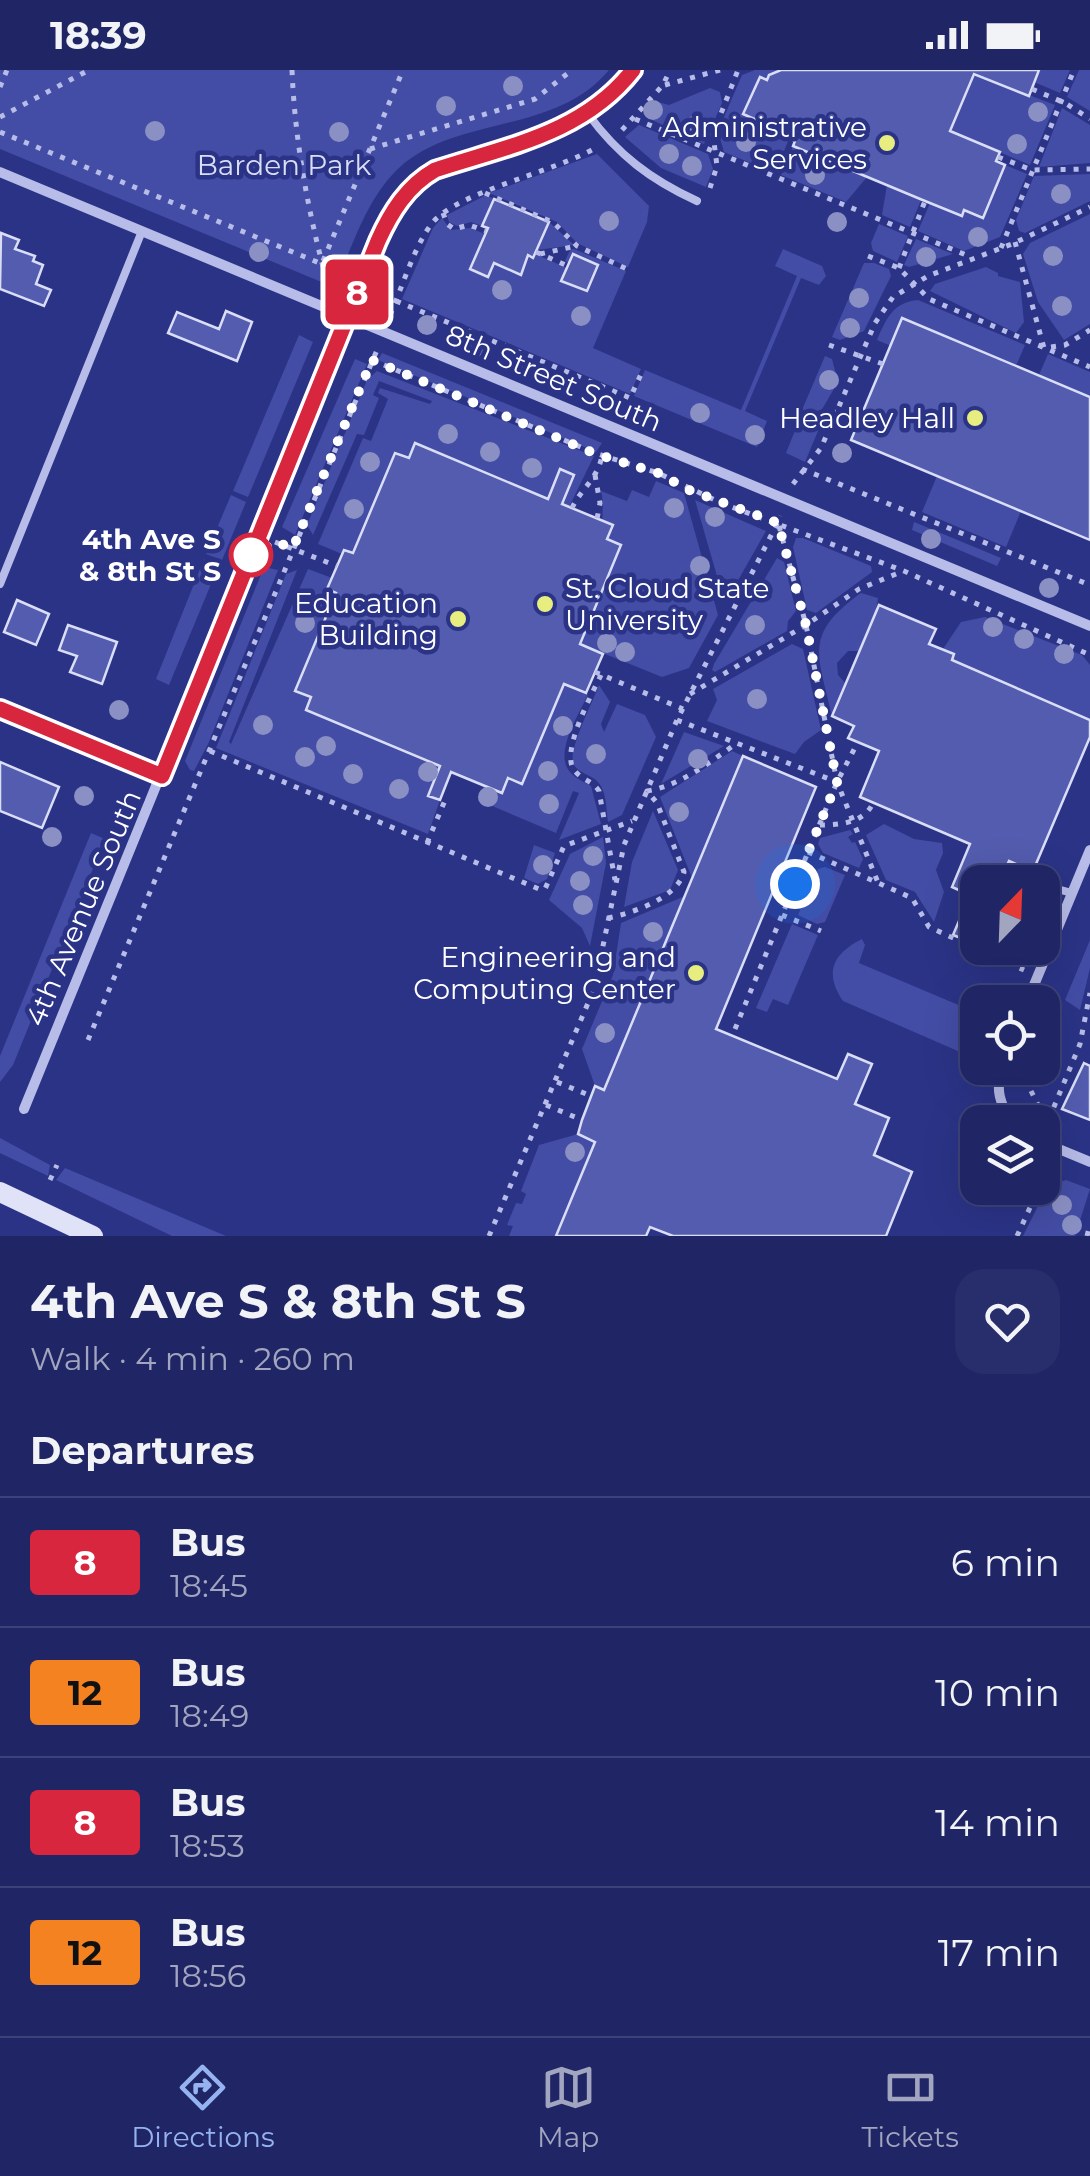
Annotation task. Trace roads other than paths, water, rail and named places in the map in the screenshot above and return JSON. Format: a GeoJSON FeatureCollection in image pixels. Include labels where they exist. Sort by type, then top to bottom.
{"type":"FeatureCollection","features":[{"type":"Feature","properties":{"kind":"street","name":"4th Avenue South"},"geometry":{"type":"LineString","coordinates":[[24,1109],[388,218],[421,178],[544,135],[588,114],[606,102],[633,70]]}},
{"type":"Feature","properties":{"kind":"street","name":"8th Street South"},"geometry":{"type":"LineString","coordinates":[[0,172],[1090,626]]}},
{"type":"Feature","properties":{"kind":"street"},"geometry":{"type":"LineString","coordinates":[[0,708],[162,776]]}},
{"type":"Feature","properties":{"kind":"street"},"geometry":{"type":"LineString","coordinates":[[1060,914],[1090,850]]}},
{"type":"Feature","properties":{"kind":"street"},"geometry":{"type":"LineString","coordinates":[[1060,1150],[1090,1162]]}},
{"type":"Feature","properties":{"kind":"street"},"geometry":{"type":"LineString","coordinates":[[0,1192],[93,1236]]}},
{"type":"Feature","properties":{"kind":"lane"},"geometry":{"type":"LineString","coordinates":[[588,114],[608,140],[663,185],[698,201]]}},
{"type":"Feature","properties":{"kind":"lane"},"geometry":{"type":"LineString","coordinates":[[0,584],[142,231]]}},
{"type":"Feature","properties":{"kind":"lane"},"geometry":{"type":"LineString","coordinates":[[1060,890],[1072,893]]}},
{"type":"Feature","properties":{"kind":"place","name":"Administrative Services"},"geometry":{"type":"Point","coordinates":[887,143]}},
{"type":"Feature","properties":{"kind":"place","name":"Headley Hall"},"geometry":{"type":"Point","coordinates":[975,418]}},
{"type":"Feature","properties":{"kind":"place","name":"4th Ave S & 8th St S"},"geometry":{"type":"Point","coordinates":[251,555]}},
{"type":"Feature","properties":{"kind":"place","name":"St. Cloud State University"},"geometry":{"type":"Point","coordinates":[545,604]}},
{"type":"Feature","properties":{"kind":"place","name":"Education Building"},"geometry":{"type":"Point","coordinates":[458,619]}},
{"type":"Feature","properties":{"kind":"place","name":"Engineering and Computing Center"},"geometry":{"type":"Point","coordinates":[696,973]}},
{"type":"Feature","properties":{"kind":"park label","name":"Barden Park"},"geometry":{"type":"Point","coordinates":[284,165]}}]}
